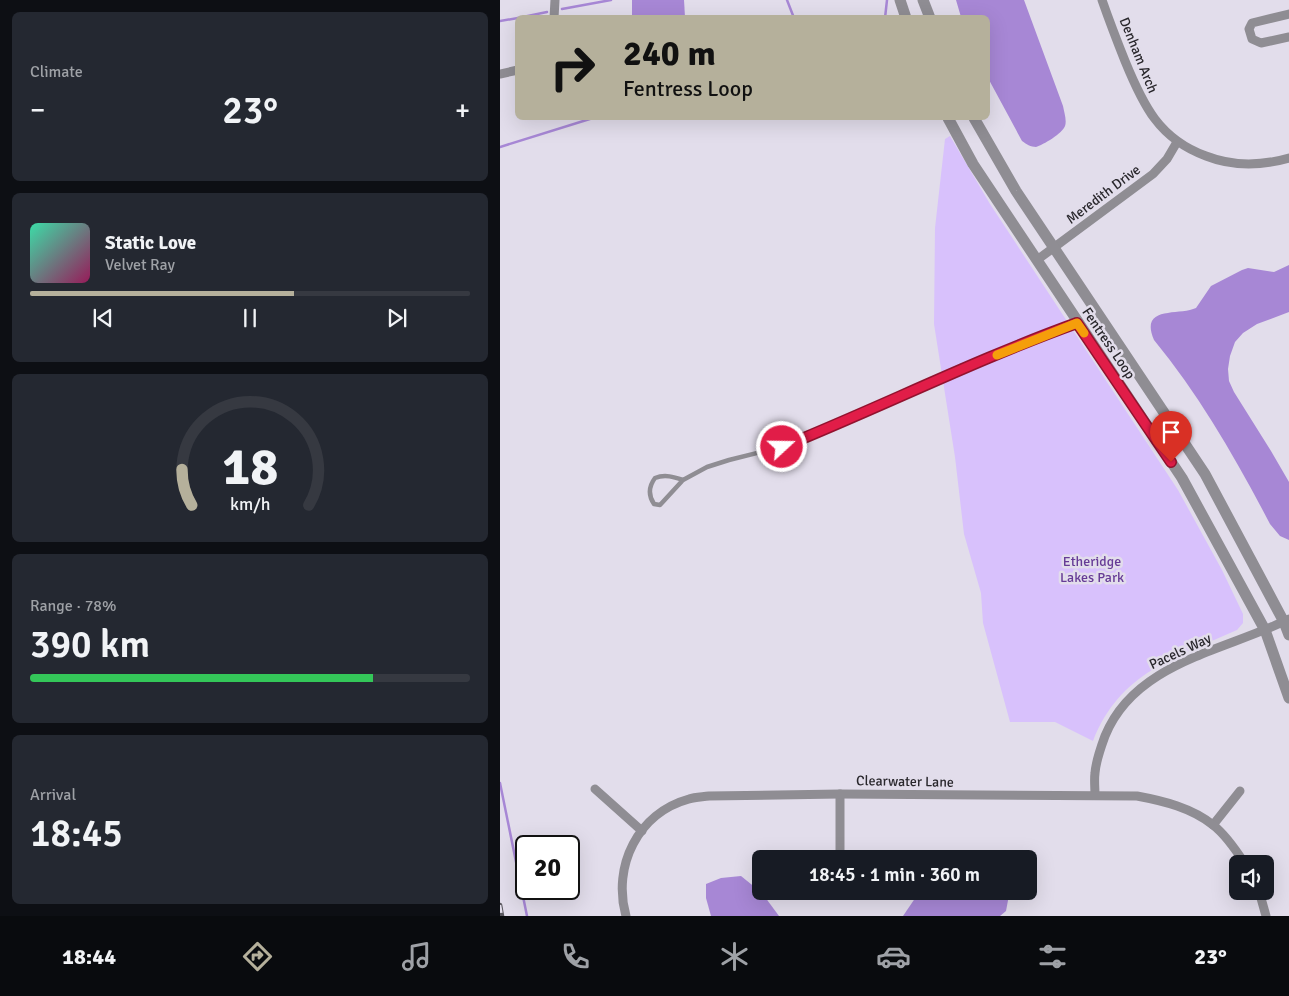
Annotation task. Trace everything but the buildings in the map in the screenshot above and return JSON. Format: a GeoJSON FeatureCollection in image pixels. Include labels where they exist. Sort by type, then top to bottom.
{"type":"FeatureCollection","features":[{"type":"Feature","properties":{"kind":"street"},"geometry":{"type":"LineString","coordinates":[[554,15],[555,0]]}},
{"type":"Feature","properties":{"kind":"street"},"geometry":{"type":"LineString","coordinates":[[900,0],[905,15]]}},
{"type":"Feature","properties":{"kind":"street"},"geometry":{"type":"LineString","coordinates":[[923,0],[929,15]]}},
{"type":"Feature","properties":{"kind":"street","name":"Denham Arch"},"geometry":{"type":"LineString","coordinates":[[1102,0],[1144,105],[1159,125],[1177,142],[1202,155],[1226,163],[1264,164],[1289,158]]}},
{"type":"Feature","properties":{"kind":"street"},"geometry":{"type":"LineString","coordinates":[[1289,14],[1252,23],[1249,29],[1252,39],[1261,43],[1289,37]]}},
{"type":"Feature","properties":{"kind":"street"},"geometry":{"type":"LineString","coordinates":[[500,74],[515,71]]}},
{"type":"Feature","properties":{"kind":"street","name":"Fentress Loop"},"geometry":{"type":"LineString","coordinates":[[949,120],[973,164],[1077,323],[1182,478],[1264,630],[1289,698]]}},
{"type":"Feature","properties":{"kind":"street","name":"Fentress Loop"},"geometry":{"type":"LineString","coordinates":[[975,120],[1016,191],[1205,474],[1287,620],[1289,635]]}},
{"type":"Feature","properties":{"kind":"street","name":"Meredith Drive"},"geometry":{"type":"LineString","coordinates":[[1037,260],[1153,174],[1167,159],[1177,142]]}},
{"type":"Feature","properties":{"kind":"street","name":"Pacels Way"},"geometry":{"type":"LineString","coordinates":[[1095,795],[1095,771],[1100,749],[1108,729],[1119,710],[1146,683],[1170,668],[1287,620]]}},
{"type":"Feature","properties":{"kind":"street"},"geometry":{"type":"LineString","coordinates":[[595,789],[642,831]]}},
{"type":"Feature","properties":{"kind":"street"},"geometry":{"type":"LineString","coordinates":[[1213,825],[1240,791]]}},
{"type":"Feature","properties":{"kind":"street"},"geometry":{"type":"LineString","coordinates":[[840,794],[840,850]]}},
{"type":"Feature","properties":{"kind":"street","name":"Clearwater Lane"},"geometry":{"type":"LineString","coordinates":[[626,916],[622,902],[624,863],[633,844],[656,815],[673,805],[690,799],[709,796],[840,794],[1137,796],[1176,805],[1195,814],[1213,825],[1232,844],[1239,855]]}},
{"type":"Feature","properties":{"kind":"street"},"geometry":{"type":"LineString","coordinates":[[1262,900],[1266,916]]}},
{"type":"Feature","properties":{"kind":"lane"},"geometry":{"type":"LineString","coordinates":[[683,480],[671,476],[655,478],[650,488],[650,498],[654,504],[660,505],[683,480],[707,467],[782,447],[976,363],[1077,323]]}},
{"type":"Feature","properties":{"kind":"green space","name":"Etheridge Lakes Park"},"geometry":{"type":"Polygon","coordinates":[[[950,136],[990,204],[1178,490],[1222,570],[1243,614],[1243,623],[1237,630],[1171,659],[1134,683],[1118,698],[1104,718],[1093,741],[1055,722],[1010,722],[983,623],[981,593],[964,534],[955,457],[934,324],[935,228],[945,139],[950,136]]]}},
{"type":"Feature","properties":{"kind":"shaded area"},"geometry":{"type":"Polygon","coordinates":[[[632,0],[684,0],[685,15],[632,15],[632,0]]]}},
{"type":"Feature","properties":{"kind":"shaded area"},"geometry":{"type":"Polygon","coordinates":[[[956,0],[1024,0],[1063,106],[1066,124],[1057,135],[1036,147],[1022,141],[990,82],[990,15],[960,15],[956,0]]]}},
{"type":"Feature","properties":{"kind":"shaded area"},"geometry":{"type":"Polygon","coordinates":[[[1289,265],[1289,312],[1257,324],[1243,333],[1235,342],[1228,369],[1229,381],[1234,392],[1289,482],[1289,540],[1280,536],[1270,524],[1202,406],[1154,340],[1151,329],[1152,321],[1156,317],[1196,308],[1211,286],[1242,270],[1248,268],[1274,272],[1289,265]]]}},
{"type":"Feature","properties":{"kind":"shaded area"},"geometry":{"type":"Polygon","coordinates":[[[741,876],[752,885],[752,900],[767,900],[779,916],[711,916],[706,898],[706,884],[721,878],[741,876]]]}},
{"type":"Feature","properties":{"kind":"shaded area"},"geometry":{"type":"Polygon","coordinates":[[[914,900],[1008,900],[1006,911],[1000,916],[903,916],[914,900]]]}},
{"type":"Feature","properties":{"kind":"waterway"},"geometry":{"type":"LineString","coordinates":[[562,9],[611,0]]}},
{"type":"Feature","properties":{"kind":"waterway"},"geometry":{"type":"LineString","coordinates":[[787,0],[793,15]]}},
{"type":"Feature","properties":{"kind":"waterway"},"geometry":{"type":"LineString","coordinates":[[885,15],[887,0]]}},
{"type":"Feature","properties":{"kind":"waterway"},"geometry":{"type":"LineString","coordinates":[[532,15],[547,12]]}},
{"type":"Feature","properties":{"kind":"waterway"},"geometry":{"type":"LineString","coordinates":[[500,21],[515,18]]}},
{"type":"Feature","properties":{"kind":"waterway"},"geometry":{"type":"LineString","coordinates":[[500,147],[587,120]]}},
{"type":"Feature","properties":{"kind":"waterway"},"geometry":{"type":"LineString","coordinates":[[500,783],[527,916]]}},
{"type":"Feature","properties":{"kind":"railway"},"geometry":{"type":"LineString","coordinates":[[500,905],[502,916]]}},
{"type":"Feature","properties":{"kind":"slow traffic"},"geometry":{"type":"LineString","coordinates":[[997,355],[1077,323],[1084,333]]}},
{"type":"Feature","properties":{"kind":"route"},"geometry":{"type":"LineString","coordinates":[[782,447],[976,363],[1077,323],[1171,462]]}}]}
